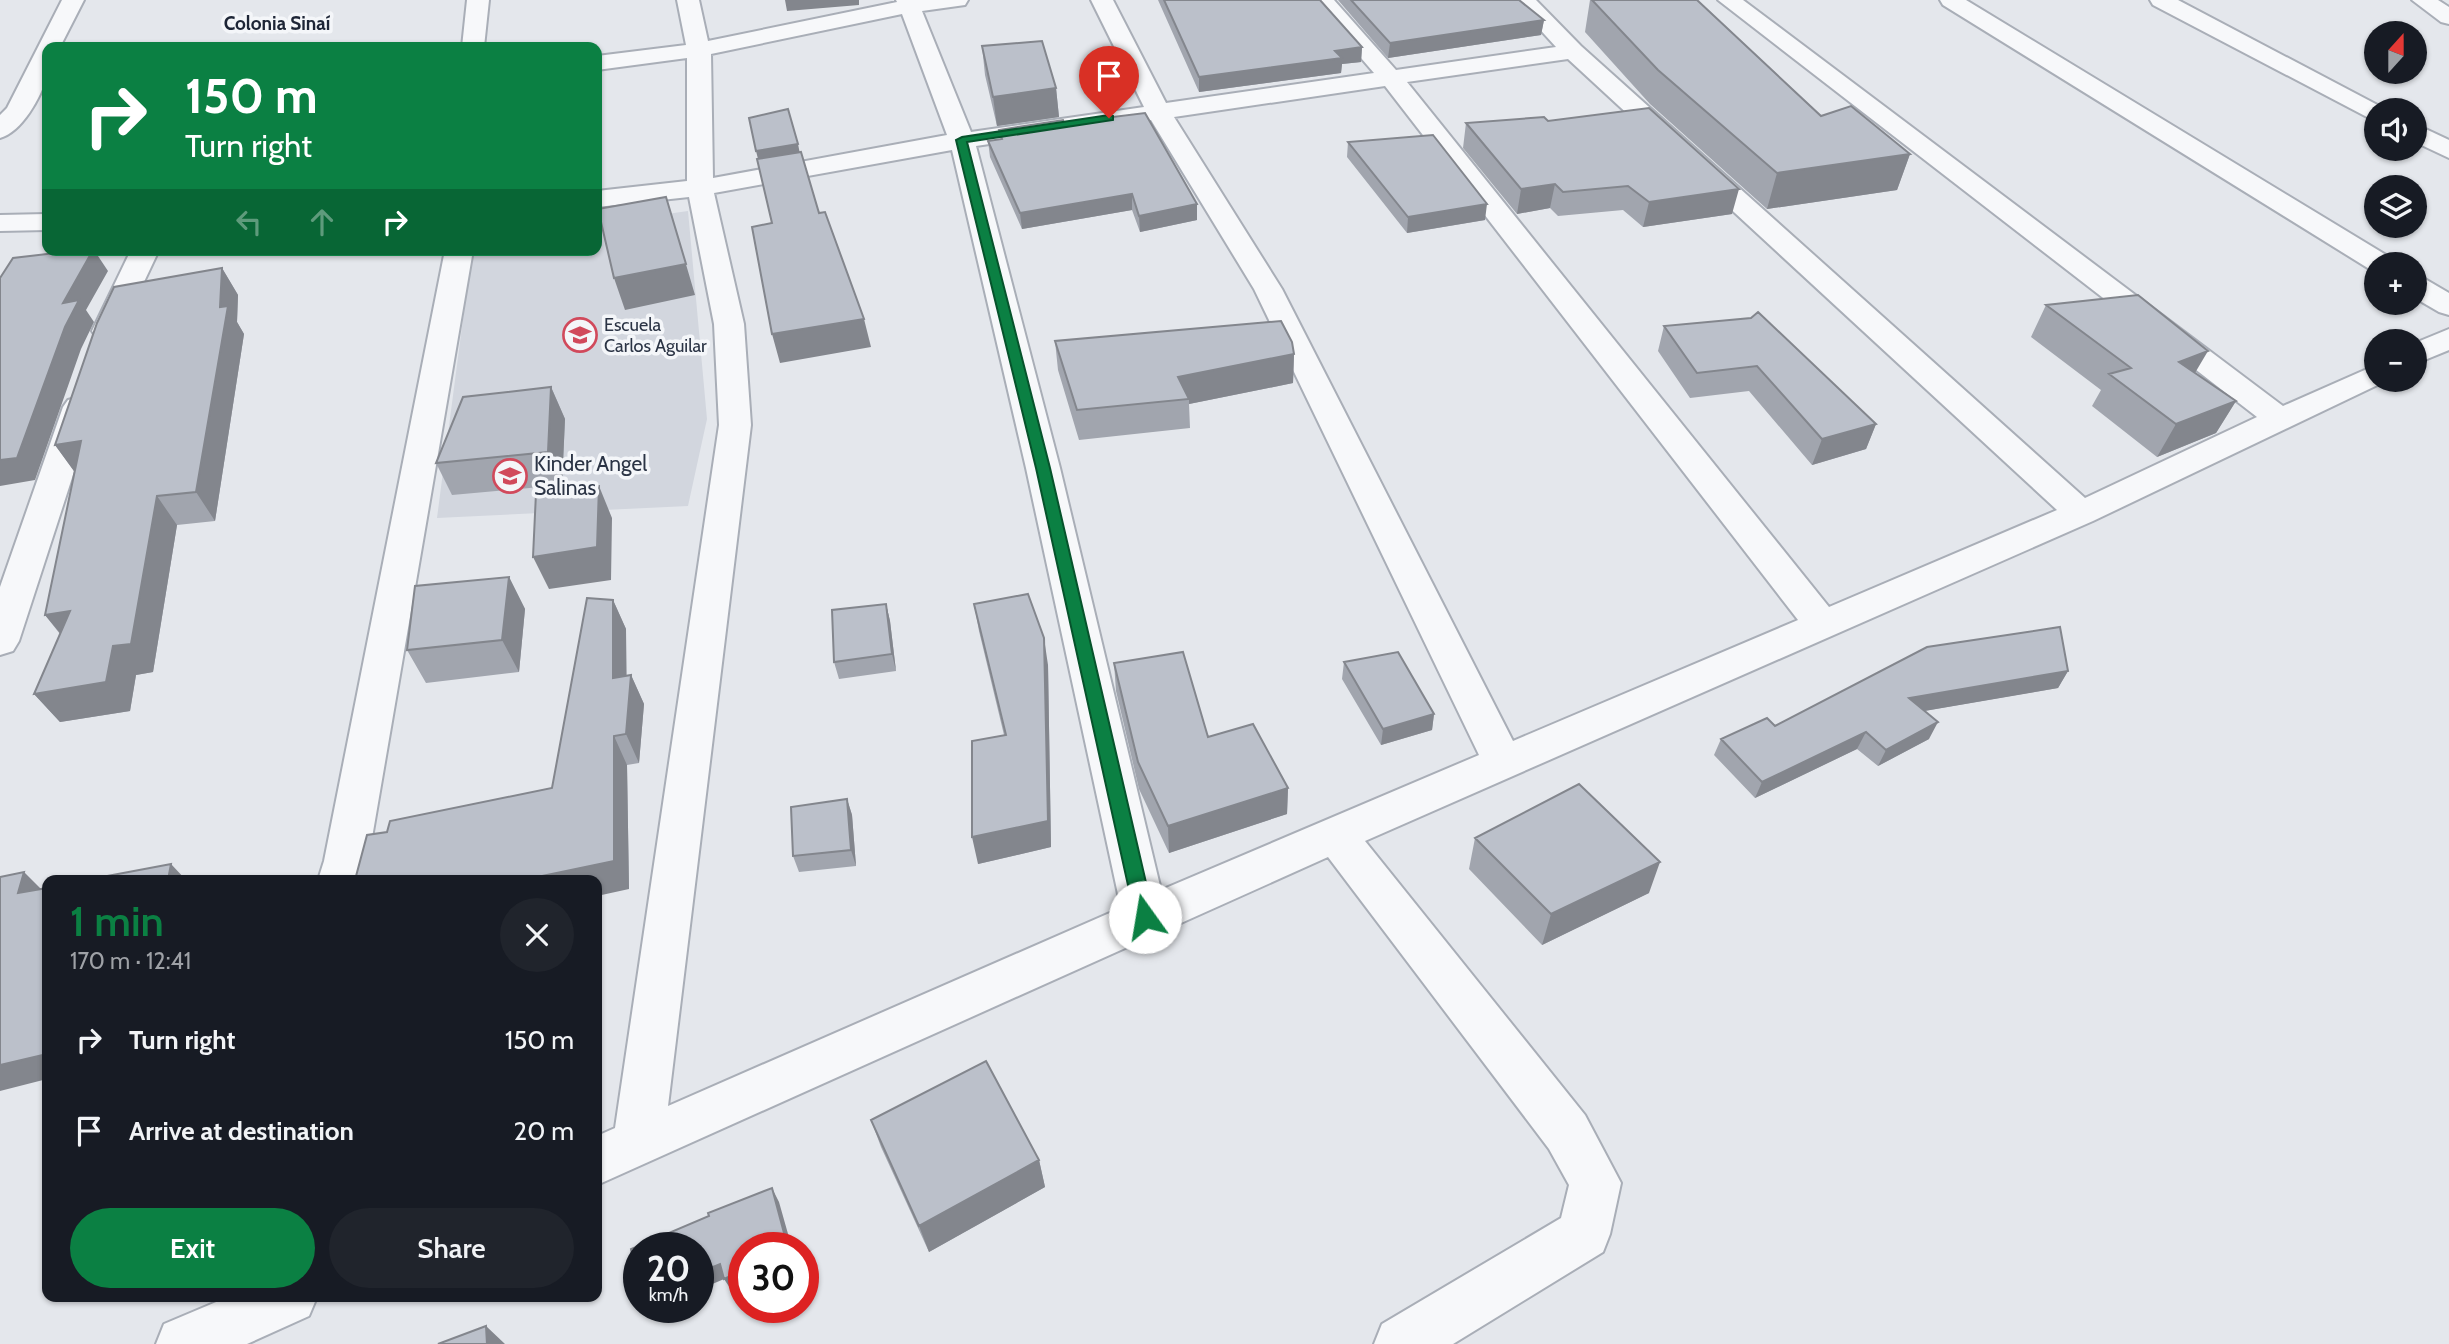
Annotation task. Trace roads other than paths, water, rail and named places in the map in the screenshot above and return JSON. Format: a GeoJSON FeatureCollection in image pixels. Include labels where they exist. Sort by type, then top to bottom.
{"type":"FeatureCollection","features":[{"type":"Feature","properties":{"kind":"street"},"geometry":{"type":"LineString","coordinates":[[51,42],[72,0]]}},
{"type":"Feature","properties":{"kind":"street"},"geometry":{"type":"LineString","coordinates":[[474,42],[478,0]]}},
{"type":"Feature","properties":{"kind":"street"},"geometry":{"type":"LineString","coordinates":[[638,1143],[735,425],[729,324],[700,188],[699,50],[688,0]]}},
{"type":"Feature","properties":{"kind":"street"},"geometry":{"type":"LineString","coordinates":[[602,62],[699,50],[909,3],[957,0]]}},
{"type":"Feature","properties":{"kind":"street"},"geometry":{"type":"LineString","coordinates":[[1102,0],[1158,111],[1268,289],[1503,762]]}},
{"type":"Feature","properties":{"kind":"street"},"geometry":{"type":"LineString","coordinates":[[1322,0],[1390,77],[1821,623]]}},
{"type":"Feature","properties":{"kind":"street"},"geometry":{"type":"LineString","coordinates":[[1524,0],[1573,51],[2081,513]]}},
{"type":"Feature","properties":{"kind":"street"},"geometry":{"type":"LineString","coordinates":[[1729,0],[2281,420]]}},
{"type":"Feature","properties":{"kind":"street"},"geometry":{"type":"LineString","coordinates":[[1951,0],[2364,254]]}},
{"type":"Feature","properties":{"kind":"street"},"geometry":{"type":"LineString","coordinates":[[2161,0],[2364,106]]}},
{"type":"Feature","properties":{"kind":"street"},"geometry":{"type":"LineString","coordinates":[[2423,0],[2449,17]]}},
{"type":"Feature","properties":{"kind":"street"},"geometry":{"type":"LineString","coordinates":[[909,3],[962,140],[1043,468],[1145,917]]}},
{"type":"Feature","properties":{"kind":"street"},"geometry":{"type":"LineString","coordinates":[[602,198],[700,188],[962,140],[1573,51]]}},
{"type":"Feature","properties":{"kind":"street"},"geometry":{"type":"LineString","coordinates":[[0,130],[42,59]]}},
{"type":"Feature","properties":{"kind":"street"},"geometry":{"type":"LineString","coordinates":[[9,111],[42,110]]}},
{"type":"Feature","properties":{"kind":"street"},"geometry":{"type":"LineString","coordinates":[[2427,138],[2449,150]]}},
{"type":"Feature","properties":{"kind":"street"},"geometry":{"type":"LineString","coordinates":[[0,223],[42,222]]}},
{"type":"Feature","properties":{"kind":"street"},"geometry":{"type":"LineString","coordinates":[[0,641],[92,370],[142,256]]}},
{"type":"Feature","properties":{"kind":"street"},"geometry":{"type":"LineString","coordinates":[[342,875],[458,256]]}},
{"type":"Feature","properties":{"kind":"street"},"geometry":{"type":"LineString","coordinates":[[2427,292],[2449,306]]}},
{"type":"Feature","properties":{"kind":"street"},"geometry":{"type":"LineString","coordinates":[[2427,349],[2449,338]]}},
{"type":"Feature","properties":{"kind":"street"},"geometry":{"type":"LineString","coordinates":[[602,1159],[1056,959],[1145,917],[2081,513],[2364,379]]}},
{"type":"Feature","properties":{"kind":"street"},"geometry":{"type":"LineString","coordinates":[[1336,836],[1567,1132],[1595,1183],[1584,1234],[1402,1344]]}},
{"type":"Feature","properties":{"kind":"street"},"geometry":{"type":"LineString","coordinates":[[201,1325],[274,1302]]}},
{"type":"Feature","properties":{"kind":"place","name":"Escuela Carlos Aguilar"},"geometry":{"type":"Point","coordinates":[580,335]}},
{"type":"Feature","properties":{"kind":"place","name":"Kinder Angel Salinas"},"geometry":{"type":"Point","coordinates":[510,476]}},
{"type":"Feature","properties":{"kind":"district","name":"Colonia Sinaí"},"geometry":{"type":"Point","coordinates":[277,23]}}]}
